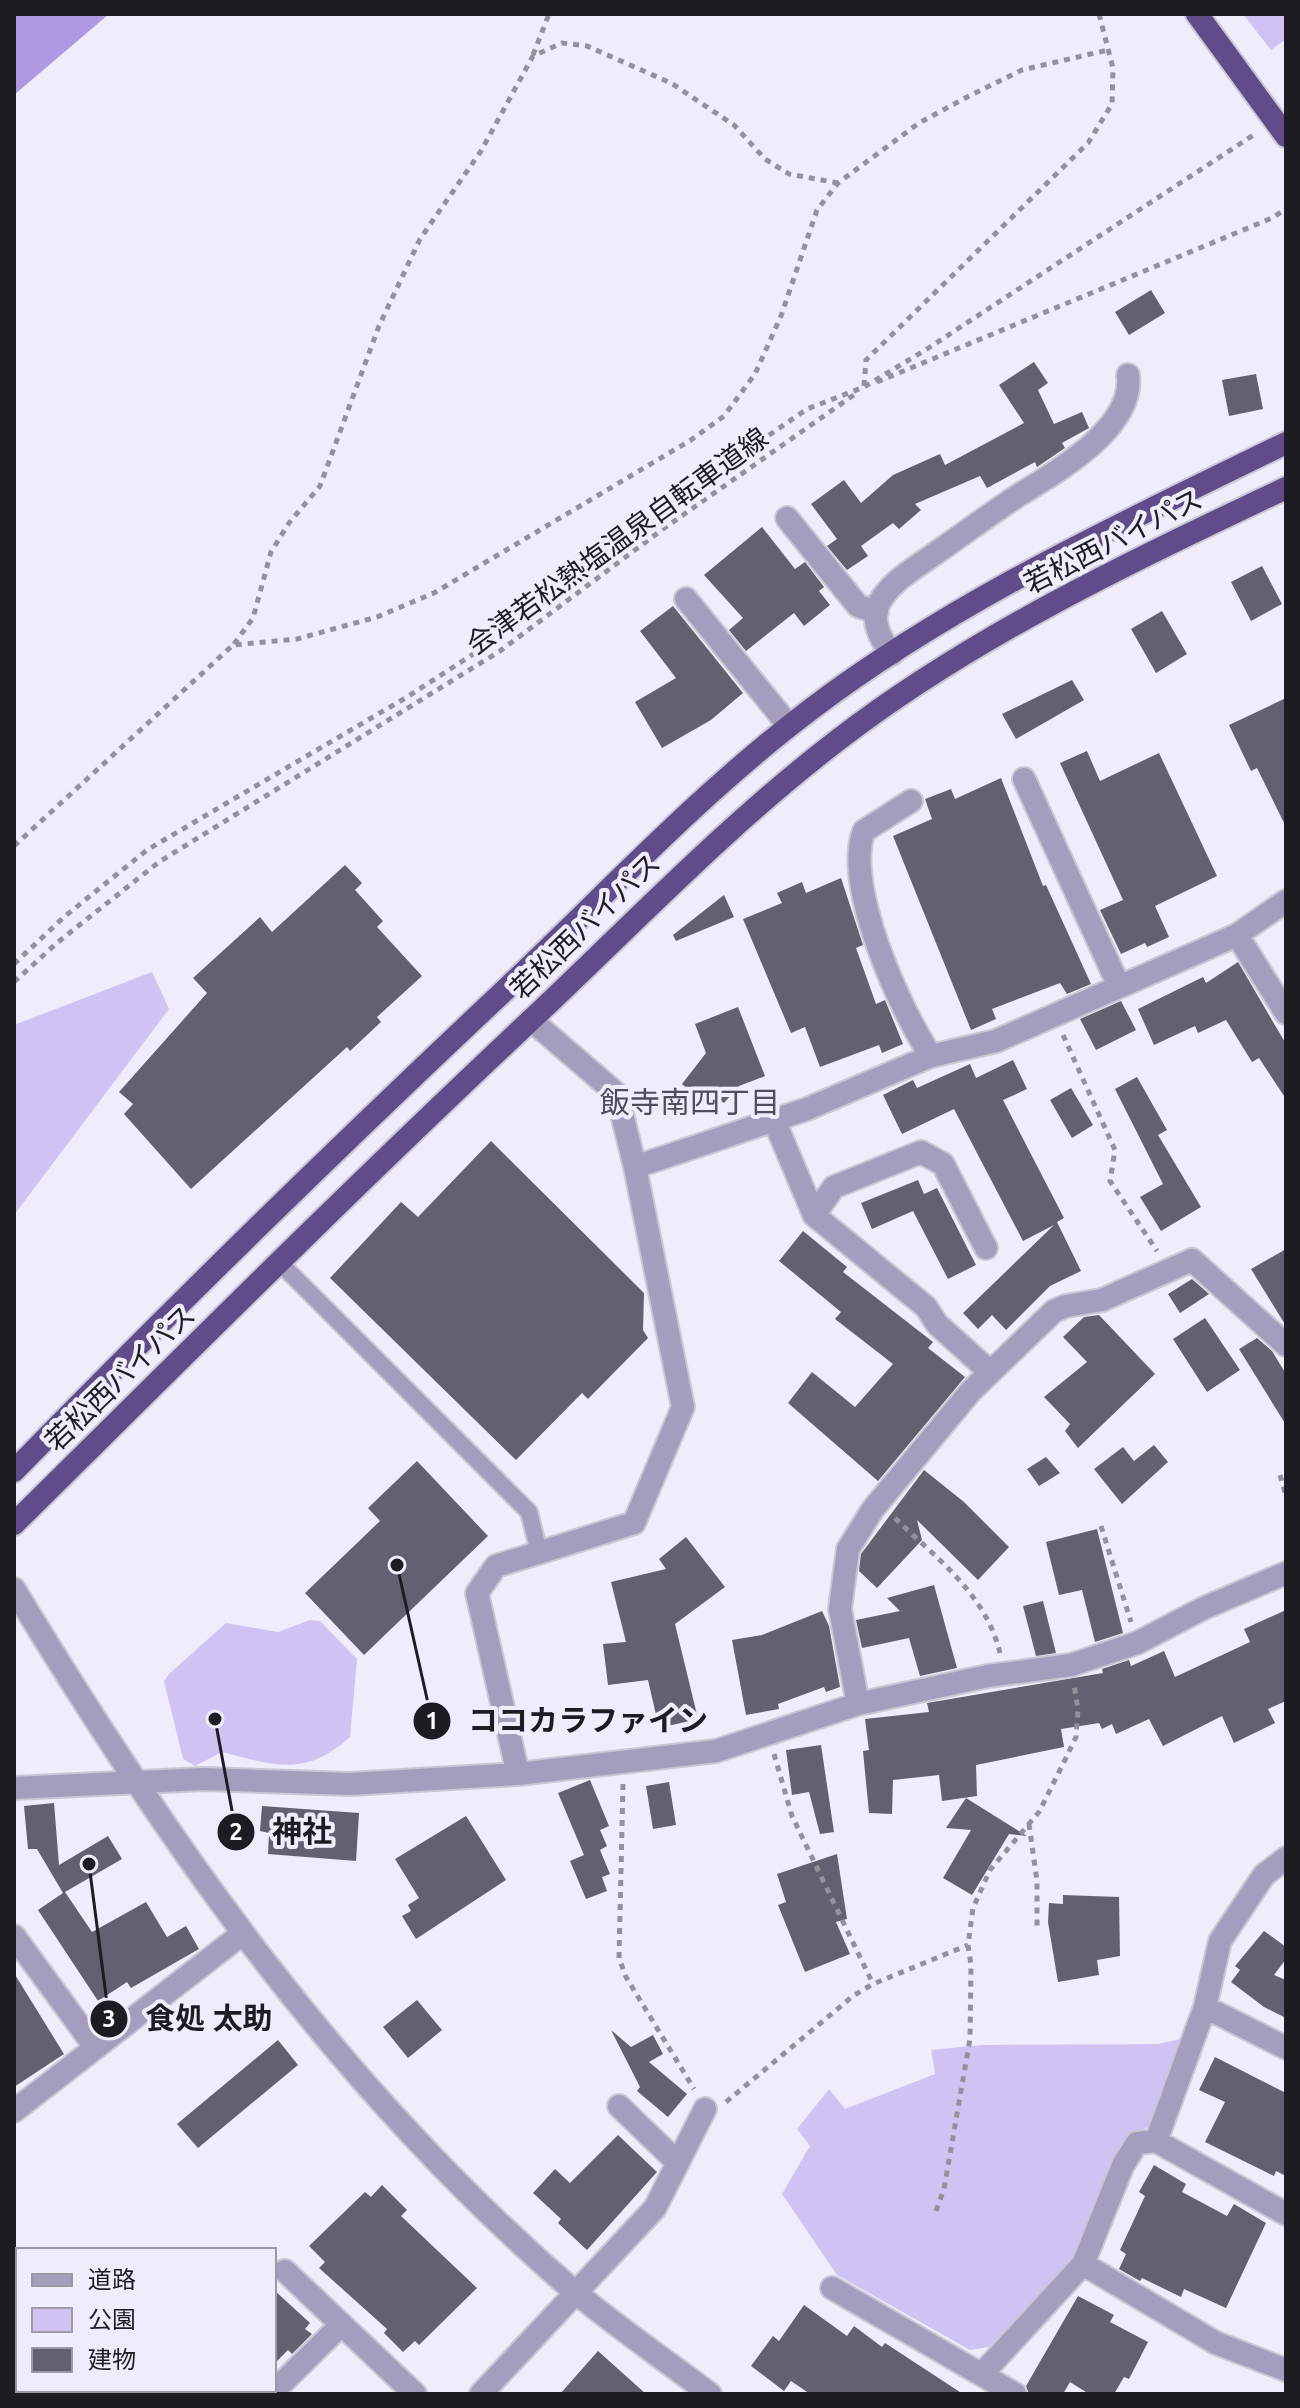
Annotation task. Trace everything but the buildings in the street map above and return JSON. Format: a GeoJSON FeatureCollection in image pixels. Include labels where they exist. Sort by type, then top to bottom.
{"type":"FeatureCollection","features":[{"type":"Feature","properties":{"kind":"highway"},"geometry":{"type":"LineString","coordinates":[[1197,14],[1283,128]]}},
{"type":"Feature","properties":{"kind":"highway","name":"若松西バイパス"},"geometry":{"type":"LineString","coordinates":[[14,1471],[400,1086],[662,840],[789,726],[892,654],[1035,568],[1286,443]]}},
{"type":"Feature","properties":{"kind":"highway","name":"若松西バイパス"},"geometry":{"type":"LineString","coordinates":[[14,1524],[428,1115],[689,869],[838,740],[926,679],[1054,603],[1286,488]]}},
{"type":"Feature","properties":{"kind":"street"},"geometry":{"type":"LineString","coordinates":[[892,654],[876,624],[878,605],[896,581],[1019,496],[1070,465],[1124,406],[1130,391],[1128,375]]}},
{"type":"Feature","properties":{"kind":"street"},"geometry":{"type":"LineString","coordinates":[[787,518],[858,606],[877,612]]}},
{"type":"Feature","properties":{"kind":"street"},"geometry":{"type":"LineString","coordinates":[[686,599],[789,726]]}},
{"type":"Feature","properties":{"kind":"street"},"geometry":{"type":"LineString","coordinates":[[1024,779],[1119,986]]}},
{"type":"Feature","properties":{"kind":"street"},"geometry":{"type":"LineString","coordinates":[[911,801],[864,831],[859,852],[866,903],[883,958],[908,1019],[931,1056]]}},
{"type":"Feature","properties":{"kind":"street"},"geometry":{"type":"LineString","coordinates":[[635,1167],[774,1120],[931,1056],[996,1041],[1237,935],[1286,901]]}},
{"type":"Feature","properties":{"kind":"street"},"geometry":{"type":"LineString","coordinates":[[1237,935],[1286,1013]]}},
{"type":"Feature","properties":{"kind":"street"},"geometry":{"type":"LineString","coordinates":[[518,1774],[477,1593],[496,1566],[634,1523],[683,1407],[635,1167],[617,1094],[531,1020]]}},
{"type":"Feature","properties":{"kind":"street"},"geometry":{"type":"LineString","coordinates":[[774,1120],[814,1215],[926,1307],[937,1324],[989,1371]]}},
{"type":"Feature","properties":{"kind":"street"},"geometry":{"type":"LineString","coordinates":[[814,1215],[834,1187],[921,1152],[943,1164],[986,1248]]}},
{"type":"Feature","properties":{"kind":"street"},"geometry":{"type":"LineString","coordinates":[[858,1704],[840,1609],[848,1549],[879,1502],[989,1371],[1054,1311],[1102,1300],[1192,1260],[1286,1345]]}},
{"type":"Feature","properties":{"kind":"street"},"geometry":{"type":"LineString","coordinates":[[14,1788],[204,1779],[350,1784],[518,1774],[716,1751],[858,1704],[1004,1674],[1071,1665],[1137,1643],[1204,1608],[1286,1573]]}},
{"type":"Feature","properties":{"kind":"street"},"geometry":{"type":"LineString","coordinates":[[14,1589],[135,1781],[242,1934],[291,1998],[392,2115],[480,2204],[576,2293],[710,2394]]}},
{"type":"Feature","properties":{"kind":"street"},"geometry":{"type":"LineString","coordinates":[[1156,2141],[1205,2007],[1220,1941],[1264,1875],[1286,1858]]}},
{"type":"Feature","properties":{"kind":"street"},"geometry":{"type":"LineString","coordinates":[[14,2111],[242,1934]]}},
{"type":"Feature","properties":{"kind":"street"},"geometry":{"type":"LineString","coordinates":[[14,1936],[95,2047]]}},
{"type":"Feature","properties":{"kind":"street"},"geometry":{"type":"LineString","coordinates":[[1205,2007],[1286,2048]]}},
{"type":"Feature","properties":{"kind":"street"},"geometry":{"type":"LineString","coordinates":[[619,2106],[678,2163]]}},
{"type":"Feature","properties":{"kind":"street"},"geometry":{"type":"LineString","coordinates":[[481,2394],[655,2208],[705,2109]]}},
{"type":"Feature","properties":{"kind":"street"},"geometry":{"type":"LineString","coordinates":[[982,2374],[1083,2264],[1123,2165],[1137,2143],[1156,2141],[1286,2214]]}},
{"type":"Feature","properties":{"kind":"street"},"geometry":{"type":"LineString","coordinates":[[1083,2264],[1216,2343],[1286,2370]]}},
{"type":"Feature","properties":{"kind":"street"},"geometry":{"type":"LineString","coordinates":[[285,2271],[415,2394]]}},
{"type":"Feature","properties":{"kind":"street"},"geometry":{"type":"LineString","coordinates":[[832,2288],[1015,2394]]}},
{"type":"Feature","properties":{"kind":"street"},"geometry":{"type":"LineString","coordinates":[[276,2389],[341,2325]]}},
{"type":"Feature","properties":{"kind":"lane"},"geometry":{"type":"LineString","coordinates":[[280,1263],[529,1512],[539,1552]]}},
{"type":"Feature","properties":{"kind":"path"},"geometry":{"type":"LineString","coordinates":[[14,846],[233,645],[253,618],[271,552],[289,523],[320,486],[379,326],[420,239],[481,151],[533,56],[549,14]]}},
{"type":"Feature","properties":{"kind":"path"},"geometry":{"type":"LineString","coordinates":[[864,387],[866,360],[1088,143],[1112,104],[1113,68],[1099,14]]}},
{"type":"Feature","properties":{"kind":"path"},"geometry":{"type":"LineString","coordinates":[[533,56],[562,43],[587,46],[671,83],[734,125],[765,159],[789,174],[838,183]]}},
{"type":"Feature","properties":{"kind":"path"},"geometry":{"type":"LineString","coordinates":[[233,645],[297,639],[377,617],[434,593],[691,440],[724,416],[755,374],[781,316],[817,210],[838,183],[919,123],[969,96],[1022,70],[1108,50]]}},
{"type":"Feature","properties":{"kind":"path"},"geometry":{"type":"LineString","coordinates":[[14,964],[64,917],[147,850],[420,689],[495,640],[675,500],[807,409],[864,387],[1283,128]]}},
{"type":"Feature","properties":{"kind":"path","name":"会津若松熱塩温泉自転車道線"},"geometry":{"type":"LineString","coordinates":[[14,982],[58,942],[159,862],[500,651],[663,529],[864,387],[1170,261],[1286,209]]}},
{"type":"Feature","properties":{"kind":"path"},"geometry":{"type":"LineString","coordinates":[[1055,1015],[1115,1150],[1110,1181],[1170,1269]]}},
{"type":"Feature","properties":{"kind":"path"},"geometry":{"type":"LineString","coordinates":[[1280,1475],[1286,1496]]}},
{"type":"Feature","properties":{"kind":"path"},"geometry":{"type":"LineString","coordinates":[[879,1502],[951,1568],[986,1616],[1004,1674]]}},
{"type":"Feature","properties":{"kind":"path"},"geometry":{"type":"LineString","coordinates":[[1101,1526],[1137,1643]]}},
{"type":"Feature","properties":{"kind":"path"},"geometry":{"type":"LineString","coordinates":[[936,2211],[944,2189],[970,2039],[971,1965],[968,1945],[973,1908],[990,1870],[1039,1812],[1076,1737],[1078,1709],[1071,1665]]}},
{"type":"Feature","properties":{"kind":"path"},"geometry":{"type":"LineString","coordinates":[[769,1733],[780,1785],[792,1816],[873,1984]]}},
{"type":"Feature","properties":{"kind":"path"},"geometry":{"type":"LineString","coordinates":[[624,1762],[619,1958],[626,1977],[705,2109],[719,2108],[853,1996],[873,1984],[968,1945]]}},
{"type":"Feature","properties":{"kind":"path"},"geometry":{"type":"LineString","coordinates":[[1029,1823],[1037,1881],[1037,1927]]}},
{"type":"Feature","properties":{"kind":"green space"},"geometry":{"type":"Polygon","coordinates":[[[1243,14],[1286,14],[1286,39],[1271,50],[1243,14]]]}},
{"type":"Feature","properties":{"kind":"green space"},"geometry":{"type":"Polygon","coordinates":[[[152,972],[169,1009],[14,1215],[14,1025],[152,972]]]}},
{"type":"Feature","properties":{"kind":"green space"},"geometry":{"type":"Polygon","coordinates":[[[310,1620],[320,1621],[357,1659],[350,1737],[319,1758],[289,1765],[222,1752],[195,1766],[183,1759],[164,1681],[170,1673],[226,1623],[278,1632],[310,1620]]]}},
{"type":"Feature","properties":{"kind":"green space"},"geometry":{"type":"Polygon","coordinates":[[[1185,2038],[1153,2124],[1134,2134],[1079,2252],[989,2347],[970,2350],[837,2275],[782,2194],[810,2146],[797,2129],[829,2089],[845,2109],[935,2074],[931,2050],[981,2045],[1158,2044],[1185,2038]]]}},
{"type":"Feature","properties":{"kind":"shaded area"},"geometry":{"type":"Polygon","coordinates":[[[14,14],[109,14],[14,95],[14,14]]]}},
{"type":"Feature","properties":{"kind":"place","name":"ココカラファイン"},"geometry":{"type":"Point","coordinates":[397,1565]}},
{"type":"Feature","properties":{"kind":"place","name":"神社"},"geometry":{"type":"Point","coordinates":[215,1719]}},
{"type":"Feature","properties":{"kind":"place","name":"食処 太助"},"geometry":{"type":"Point","coordinates":[89,1864]}},
{"type":"Feature","properties":{"kind":"district","name":"飯寺南四丁目"},"geometry":{"type":"Point","coordinates":[690,1103]}}]}
